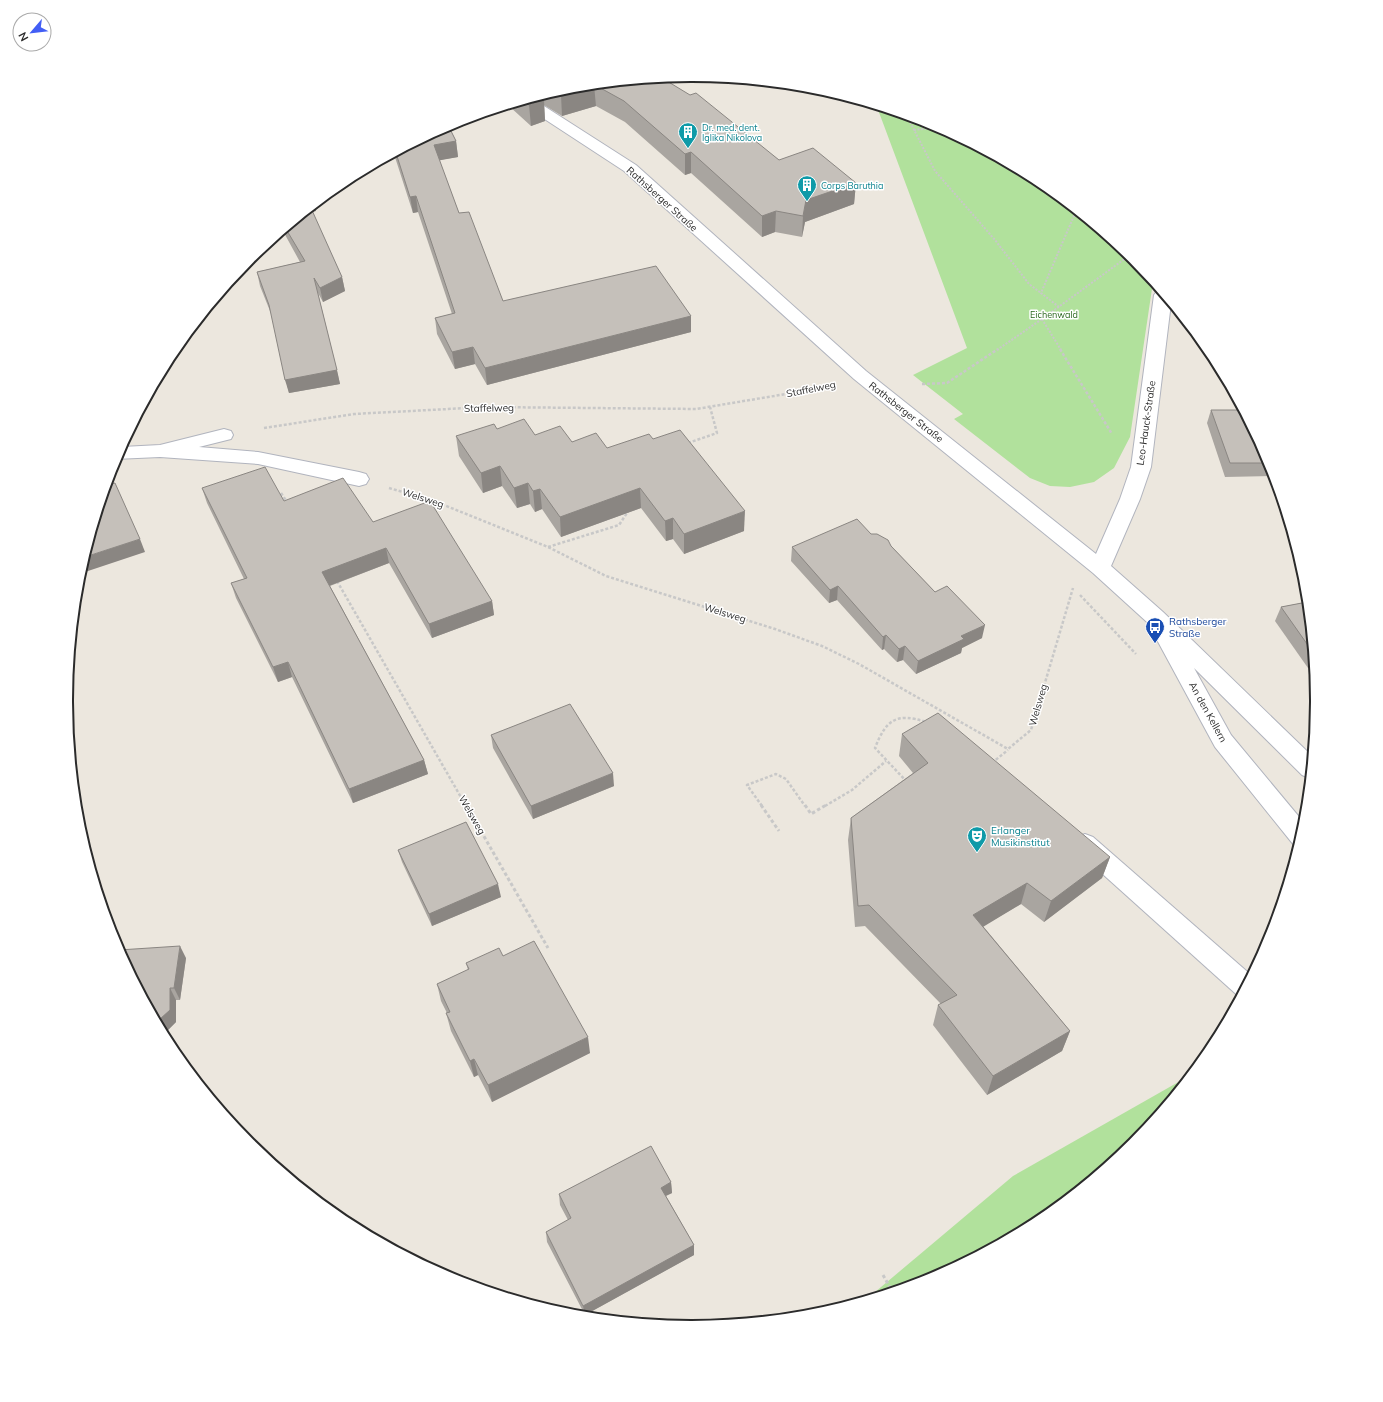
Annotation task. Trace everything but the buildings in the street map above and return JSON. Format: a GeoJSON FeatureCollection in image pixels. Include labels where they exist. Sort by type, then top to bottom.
{"type":"FeatureCollection","features":[{"type":"Feature","properties":{"kind":"street","name":"Rathsberger Straße"},"geometry":{"type":"LineString","coordinates":[[531,104],[630,168],[860,375],[1100,568],[1156,617],[1307,766]]}},
{"type":"Feature","properties":{"kind":"street","name":"Leo-Hauck-Straße"},"geometry":{"type":"LineString","coordinates":[[1100,568],[1130,499],[1141,467],[1162,300]]}},
{"type":"Feature","properties":{"kind":"street"},"geometry":{"type":"LineString","coordinates":[[160,451],[224,435]]}},
{"type":"Feature","properties":{"kind":"street"},"geometry":{"type":"LineString","coordinates":[[125,453],[160,451],[258,458],[359,479]]}},
{"type":"Feature","properties":{"kind":"street","name":"An den Kellern"},"geometry":{"type":"LineString","coordinates":[[1156,617],[1223,741],[1296,831]]}},
{"type":"Feature","properties":{"kind":"street"},"geometry":{"type":"LineString","coordinates":[[1069,830],[1242,983]]}},
{"type":"Feature","properties":{"kind":"path"},"geometry":{"type":"LineString","coordinates":[[911,123],[935,171],[996,240],[1029,284],[1059,307]]}},
{"type":"Feature","properties":{"kind":"path"},"geometry":{"type":"LineString","coordinates":[[914,130],[925,129]]}},
{"type":"Feature","properties":{"kind":"path"},"geometry":{"type":"LineString","coordinates":[[1041,293],[1074,215]]}},
{"type":"Feature","properties":{"kind":"path"},"geometry":{"type":"LineString","coordinates":[[916,385],[947,383],[1042,319],[1125,260]]}},
{"type":"Feature","properties":{"kind":"path"},"geometry":{"type":"LineString","coordinates":[[1042,319],[1115,439],[1141,467]]}},
{"type":"Feature","properties":{"kind":"path","name":"Staffelweg"},"geometry":{"type":"LineString","coordinates":[[224,435],[354,414],[486,407],[696,409],[835,386],[860,375]]}},
{"type":"Feature","properties":{"kind":"path"},"geometry":{"type":"LineString","coordinates":[[687,444],[717,432],[710,407]]}},
{"type":"Feature","properties":{"kind":"path"},"geometry":{"type":"LineString","coordinates":[[258,458],[292,508]]}},
{"type":"Feature","properties":{"kind":"path","name":"Welsweg"},"geometry":{"type":"LineString","coordinates":[[359,479],[434,501],[548,547],[606,576],[775,629],[822,646],[859,664],[1008,750],[1031,730],[1073,588]]}},
{"type":"Feature","properties":{"kind":"path"},"geometry":{"type":"LineString","coordinates":[[548,547],[618,526],[630,509]]}},
{"type":"Feature","properties":{"kind":"path","name":"Welsweg"},"geometry":{"type":"LineString","coordinates":[[337,580],[548,948]]}},
{"type":"Feature","properties":{"kind":"path"},"geometry":{"type":"LineString","coordinates":[[910,786],[875,748],[881,733],[900,716],[916,718],[932,724]]}},
{"type":"Feature","properties":{"kind":"path"},"geometry":{"type":"LineString","coordinates":[[988,758],[993,762],[1008,750]]}},
{"type":"Feature","properties":{"kind":"path"},"geometry":{"type":"LineString","coordinates":[[779,831],[747,785],[776,774],[786,779],[811,814],[852,790],[886,761]]}},
{"type":"Feature","properties":{"kind":"path"},"geometry":{"type":"LineString","coordinates":[[882,1275],[890,1287]]}},
{"type":"Feature","properties":{"kind":"green space","name":"Eichenwald"},"geometry":{"type":"Polygon","coordinates":[[[879,112],[928,130],[965,146],[1001,165],[1068,210],[1099,236],[1152,288],[1130,437],[1114,468],[1094,482],[1070,487],[1050,486],[1030,478],[954,419],[963,414],[913,375],[967,348],[879,112]]]}},
{"type":"Feature","properties":{"kind":"green space"},"geometry":{"type":"Polygon","coordinates":[[[1179,1082],[1157,1109],[1099,1166],[1068,1192],[1035,1215],[1001,1237],[965,1256],[890,1287],[876,1291],[1013,1176],[1179,1082]]]}},
{"type":"Feature","properties":{"kind":"place","name":"Dr. med. dent. Iglika Nikolova"},"geometry":{"type":"Point","coordinates":[688,149]}},
{"type":"Feature","properties":{"kind":"place","name":"Corps Baruthia"},"geometry":{"type":"Point","coordinates":[807,202]}},
{"type":"Feature","properties":{"kind":"place","name":"Rathsberger Straße"},"geometry":{"type":"Point","coordinates":[1155,644]}},
{"type":"Feature","properties":{"kind":"place","name":"Erlanger Musikinstitut"},"geometry":{"type":"Point","coordinates":[977,853]}}]}
